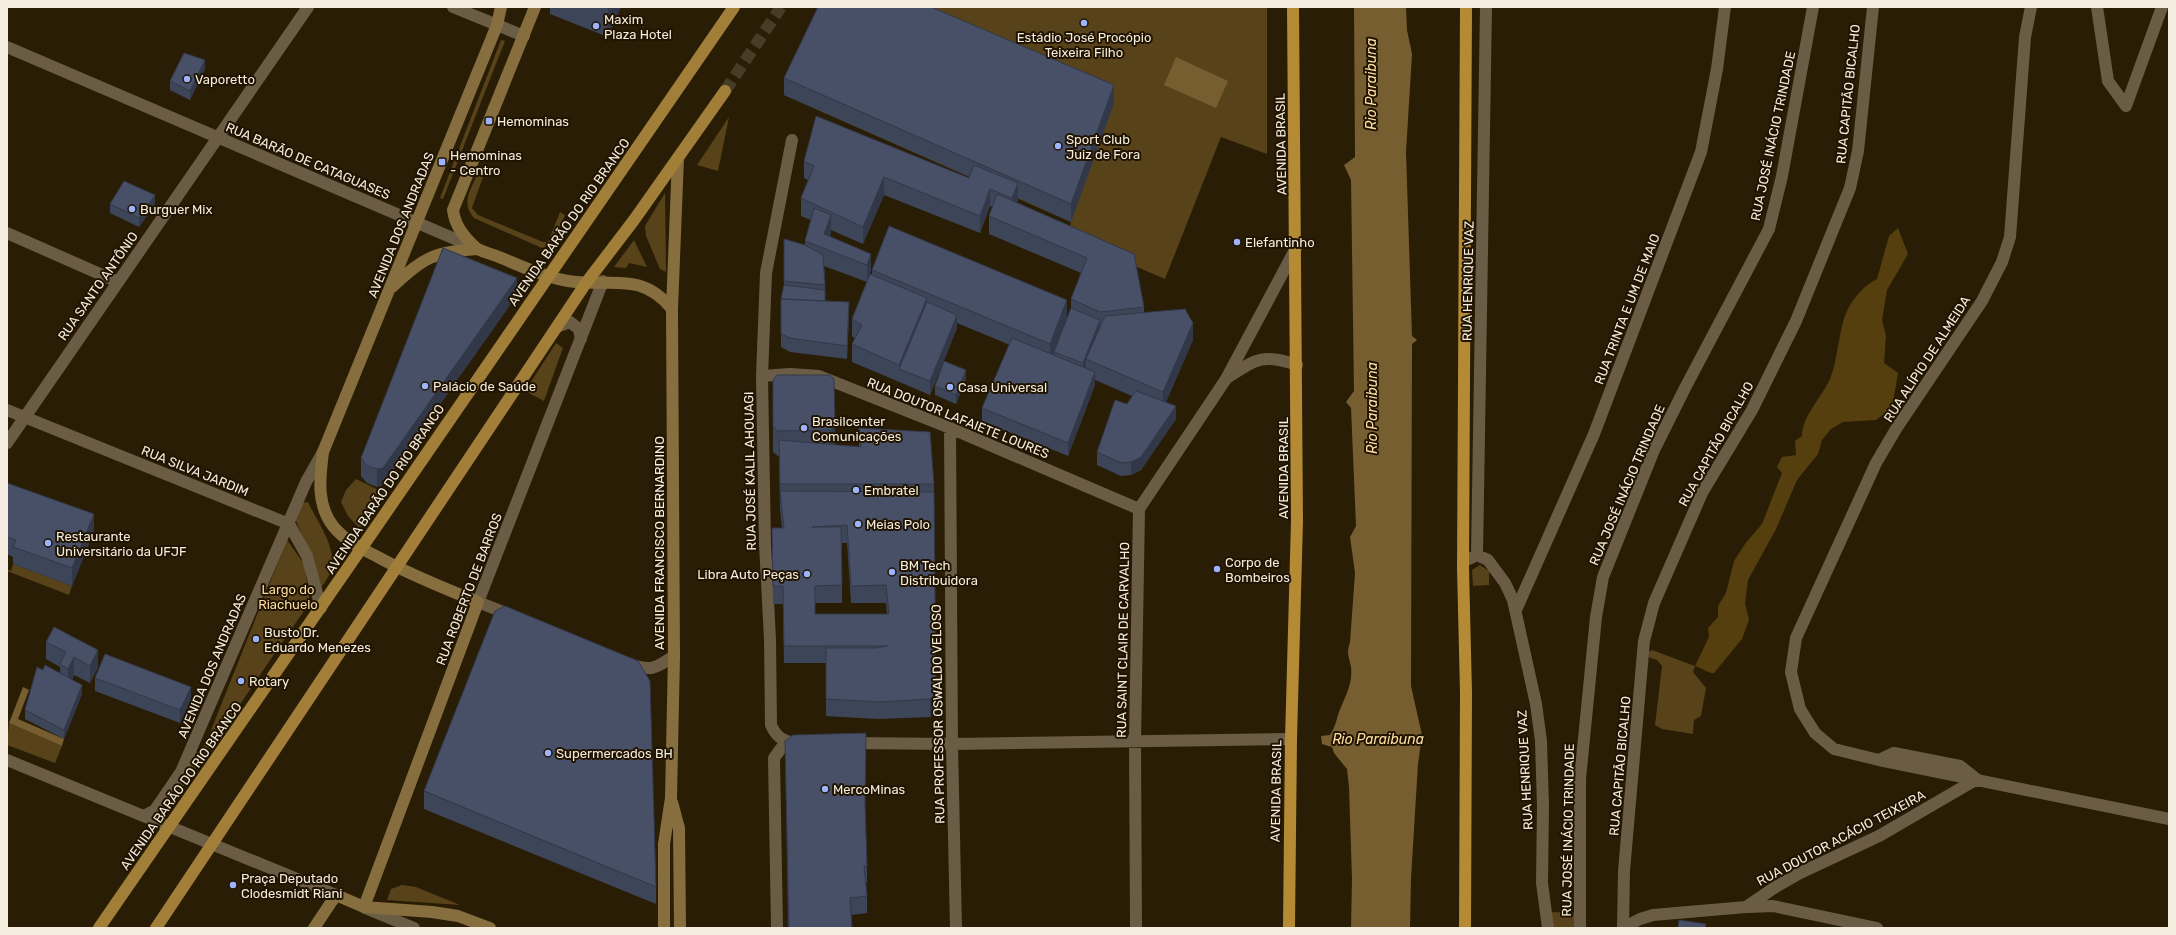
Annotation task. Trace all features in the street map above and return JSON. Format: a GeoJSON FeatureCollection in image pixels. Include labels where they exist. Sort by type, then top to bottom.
{"type":"FeatureCollection","features":[{"type":"Feature","properties":{"kind":"highway","name":"AVENIDA BRASIL"},"geometry":{"type":"LineString","coordinates":[[1289,928],[1291,739],[1297,521],[1297,365],[1293,7]]}},
{"type":"Feature","properties":{"kind":"highway"},"geometry":{"type":"LineString","coordinates":[[1465,928],[1466,693],[1463,568],[1466,7]]}},
{"type":"Feature","properties":{"kind":"main road","name":"AVENIDA DOS ANDRADAS"},"geometry":{"type":"LineString","coordinates":[[397,568],[361,548],[333,526],[325,512],[320,496],[323,452],[497,25],[501,7]]}},
{"type":"Feature","properties":{"kind":"main road"},"geometry":{"type":"LineString","coordinates":[[477,249],[455,224],[454,210],[535,7]]}},
{"type":"Feature","properties":{"kind":"main road","name":"AVENIDA BARÃO DO RIO BRANCO"},"geometry":{"type":"LineString","coordinates":[[99,928],[734,7]]}},
{"type":"Feature","properties":{"kind":"main road"},"geometry":{"type":"LineString","coordinates":[[156,928],[586,283],[634,220],[725,91]]}},
{"type":"Feature","properties":{"kind":"main road","name":"AVENIDA FRANCISCO BERNARDINO"},"geometry":{"type":"LineString","coordinates":[[664,928],[664,844],[671,798],[674,656],[672,309],[678,158]]}},
{"type":"Feature","properties":{"kind":"main road"},"geometry":{"type":"LineString","coordinates":[[390,288],[414,266],[428,258],[442,252],[477,249]]}},
{"type":"Feature","properties":{"kind":"main road","name":"RUA BARÃO DE CATAGUASES"},"geometry":{"type":"LineString","coordinates":[[477,249],[549,277],[586,283],[603,281],[640,285],[663,297],[672,309]]}},
{"type":"Feature","properties":{"kind":"main road"},"geometry":{"type":"LineString","coordinates":[[397,568],[478,602]]}},
{"type":"Feature","properties":{"kind":"main road","name":"RUA ROBERTO DE BARROS"},"geometry":{"type":"LineString","coordinates":[[364,908],[478,602]]}},
{"type":"Feature","properties":{"kind":"main road"},"geometry":{"type":"LineString","coordinates":[[671,798],[679,828],[680,928]]}},
{"type":"Feature","properties":{"kind":"main road"},"geometry":{"type":"LineString","coordinates":[[314,928],[336,895],[364,908],[432,912],[458,916],[490,928]]}},
{"type":"Feature","properties":{"kind":"street","name":"RUA SANTO ANTÔNIO"},"geometry":{"type":"LineString","coordinates":[[7,443],[308,7]]}},
{"type":"Feature","properties":{"kind":"street"},"geometry":{"type":"LineString","coordinates":[[453,7],[524,36]]}},
{"type":"Feature","properties":{"kind":"street","name":"RUA HENRIQUE VAZ"},"geometry":{"type":"LineString","coordinates":[[1486,7],[1476,555],[1488,560],[1505,583],[1516,610],[1536,704],[1540,741],[1543,806],[1542,883],[1548,928]]}},
{"type":"Feature","properties":{"kind":"street","name":"RUA TRINTA E UM DE MAIO"},"geometry":{"type":"LineString","coordinates":[[1516,610],[1594,434],[1701,152],[1717,69],[1725,7]]}},
{"type":"Feature","properties":{"kind":"street","name":"RUA JOSÉ INÁCIO TRINDADE"},"geometry":{"type":"LineString","coordinates":[[1580,928],[1580,779],[1596,617],[1603,577],[1654,450],[1769,229],[1782,176],[1813,7]]}},
{"type":"Feature","properties":{"kind":"street","name":"RUA CAPITÃO BICALHO"},"geometry":{"type":"LineString","coordinates":[[1623,928],[1624,871],[1644,641],[1654,603],[1702,493],[1752,410],[1796,321],[1850,188],[1858,151],[1873,7]]}},
{"type":"Feature","properties":{"kind":"street","name":"RUA ALÍPIO DE ALMEIDA"},"geometry":{"type":"LineString","coordinates":[[1976,779],[1960,766],[1894,753],[1879,760],[1834,749],[1815,733],[1800,709],[1791,672],[1796,638],[1876,463],[1896,429],[1982,301],[2002,262],[2010,237],[2025,37],[2031,7]]}},
{"type":"Feature","properties":{"kind":"street"},"geometry":{"type":"LineString","coordinates":[[2097,7],[2108,81],[2126,106],[2162,7]]}},
{"type":"Feature","properties":{"kind":"street","name":"RUA BARÃO DE CATAGUASES"},"geometry":{"type":"LineString","coordinates":[[7,47],[477,249]]}},
{"type":"Feature","properties":{"kind":"street","name":"RUA JOSÉ KALIL AHOUAGI"},"geometry":{"type":"LineString","coordinates":[[792,140],[766,272],[762,376],[765,544],[770,639],[771,725],[778,737],[792,743]]}},
{"type":"Feature","properties":{"kind":"street"},"geometry":{"type":"LineString","coordinates":[[7,233],[118,282]]}},
{"type":"Feature","properties":{"kind":"street"},"geometry":{"type":"LineString","coordinates":[[1139,509],[1226,378],[1296,248]]}},
{"type":"Feature","properties":{"kind":"street","name":"RUA ROBERTO DE BARROS"},"geometry":{"type":"LineString","coordinates":[[478,602],[603,281]]}},
{"type":"Feature","properties":{"kind":"street"},"geometry":{"type":"LineString","coordinates":[[557,326],[570,322],[579,329],[581,339]]}},
{"type":"Feature","properties":{"kind":"street"},"geometry":{"type":"LineString","coordinates":[[1226,378],[1254,360],[1274,358],[1297,365]]}},
{"type":"Feature","properties":{"kind":"street","name":"RUA DOUTOR LAFAIETE LOURES"},"geometry":{"type":"LineString","coordinates":[[762,376],[790,374],[819,376],[950,428],[1139,509]]}},
{"type":"Feature","properties":{"kind":"street","name":"RUA SILVA JARDIM"},"geometry":{"type":"LineString","coordinates":[[7,410],[289,524]]}},
{"type":"Feature","properties":{"kind":"street","name":"RUA PROFESSOR OSWALDO VELOSO"},"geometry":{"type":"LineString","coordinates":[[950,428],[952,744],[956,928]]}},
{"type":"Feature","properties":{"kind":"street","name":"AVENIDA DOS ANDRADAS"},"geometry":{"type":"LineString","coordinates":[[144,816],[155,810],[181,772],[306,482],[323,452]]}},
{"type":"Feature","properties":{"kind":"street","name":"RUA SAINT CLAIR DE CARVALHO"},"geometry":{"type":"LineString","coordinates":[[1136,928],[1135,741],[1139,509]]}},
{"type":"Feature","properties":{"kind":"street"},"geometry":{"type":"LineString","coordinates":[[289,524],[308,556],[321,608]]}},
{"type":"Feature","properties":{"kind":"street"},"geometry":{"type":"LineString","coordinates":[[1463,568],[1469,559],[1476,555]]}},
{"type":"Feature","properties":{"kind":"street"},"geometry":{"type":"LineString","coordinates":[[478,602],[522,620]]}},
{"type":"Feature","properties":{"kind":"street"},"geometry":{"type":"LineString","coordinates":[[615,658],[642,669],[656,668],[674,656]]}},
{"type":"Feature","properties":{"kind":"street"},"geometry":{"type":"LineString","coordinates":[[837,743],[952,744],[1291,739]]}},
{"type":"Feature","properties":{"kind":"street"},"geometry":{"type":"LineString","coordinates":[[777,928],[774,758],[782,747],[792,743],[814,743]]}},
{"type":"Feature","properties":{"kind":"street"},"geometry":{"type":"LineString","coordinates":[[7,760],[336,895]]}},
{"type":"Feature","properties":{"kind":"street"},"geometry":{"type":"LineString","coordinates":[[1976,779],[2169,819]]}},
{"type":"Feature","properties":{"kind":"street","name":"RUA DOUTOR ACÁCIO TEIXEIRA"},"geometry":{"type":"LineString","coordinates":[[1623,928],[1640,919],[1653,915],[1746,907],[1800,873],[1879,836],[1976,779]]}},
{"type":"Feature","properties":{"kind":"street"},"geometry":{"type":"LineString","coordinates":[[1746,907],[1773,906],[1877,928]]}},
{"type":"Feature","properties":{"kind":"street"},"geometry":{"type":"LineString","coordinates":[[364,908],[414,928]]}},
{"type":"Feature","properties":{"kind":"green space","name":"Sport Club Juiz de Fora"},"geometry":{"type":"Polygon","coordinates":[[[824,7],[1267,7],[1267,154],[1221,137],[1165,279],[1067,237],[1071,222],[784,95],[824,7]]]}},
{"type":"Feature","properties":{"kind":"green space"},"geometry":{"type":"Polygon","coordinates":[[[501,40],[505,41],[443,199],[440,198],[501,40]]]}},
{"type":"Feature","properties":{"kind":"green space"},"geometry":{"type":"Polygon","coordinates":[[[729,117],[718,171],[697,165],[729,117]]]}},
{"type":"Feature","properties":{"kind":"green space"},"geometry":{"type":"Polygon","coordinates":[[[477,175],[483,177],[472,208],[478,215],[543,242],[548,242],[560,212],[565,215],[554,243],[542,248],[474,218],[470,213],[467,202],[477,175]]]}},
{"type":"Feature","properties":{"kind":"green space"},"geometry":{"type":"Polygon","coordinates":[[[665,193],[666,272],[660,269],[646,236],[645,226],[665,193]]]}},
{"type":"Feature","properties":{"kind":"green space"},"geometry":{"type":"Polygon","coordinates":[[[634,240],[647,267],[629,263],[626,268],[614,267],[634,240]]]}},
{"type":"Feature","properties":{"kind":"green space"},"geometry":{"type":"Polygon","coordinates":[[[556,343],[563,348],[544,401],[525,391],[556,343]]]}},
{"type":"Feature","properties":{"kind":"green space"},"geometry":{"type":"Polygon","coordinates":[[[356,479],[385,493],[360,529],[348,516],[341,502],[346,490],[356,479]]]}},
{"type":"Feature","properties":{"kind":"green space"},"geometry":{"type":"Polygon","coordinates":[[[308,502],[326,535],[332,553],[331,571],[320,590],[310,553],[295,519],[301,503],[308,502]]]}},
{"type":"Feature","properties":{"kind":"green space","name":"Largo do Riachuelo"},"geometry":{"type":"Polygon","coordinates":[[[287,540],[304,564],[310,602],[167,811],[162,808],[195,751],[200,753],[207,740],[287,540]]]}},
{"type":"Feature","properties":{"kind":"green space"},"geometry":{"type":"Polygon","coordinates":[[[13,564],[72,586],[69,595],[7,571],[7,569],[11,571],[13,564]]]}},
{"type":"Feature","properties":{"kind":"green space"},"geometry":{"type":"Polygon","coordinates":[[[1480,565],[1489,571],[1489,585],[1473,586],[1472,570],[1480,565]]]}},
{"type":"Feature","properties":{"kind":"green space"},"geometry":{"type":"Polygon","coordinates":[[[1652,650],[1695,666],[1693,672],[1706,688],[1701,716],[1694,720],[1693,734],[1662,729],[1655,725],[1662,666],[1657,660],[1648,657],[1649,652],[1652,650]]]}},
{"type":"Feature","properties":{"kind":"green space"},"geometry":{"type":"Polygon","coordinates":[[[9,723],[62,746],[55,763],[7,745],[9,723]]]}},
{"type":"Feature","properties":{"kind":"green space"},"geometry":{"type":"Polygon","coordinates":[[[402,885],[416,887],[460,905],[387,900],[391,889],[402,885]]]}},
{"type":"Feature","properties":{"kind":"green space"},"geometry":{"type":"Polygon","coordinates":[[[1550,912],[1577,913],[1577,928],[1553,928],[1550,912]]]}},
{"type":"Feature","properties":{"kind":"shaded area"},"geometry":{"type":"Polygon","coordinates":[[[1898,228],[1908,254],[1887,290],[1882,320],[1886,336],[1884,363],[1898,373],[1892,408],[1876,420],[1843,422],[1831,429],[1822,440],[1818,454],[1797,480],[1776,529],[1748,580],[1745,603],[1749,620],[1742,639],[1714,673],[1695,666],[1709,637],[1708,628],[1718,617],[1718,606],[1726,593],[1734,561],[1745,544],[1762,524],[1782,473],[1777,467],[1782,457],[1796,455],[1795,441],[1802,436],[1803,428],[1809,414],[1830,379],[1845,315],[1861,291],[1877,279],[1889,236],[1898,228]]]}},
{"type":"Feature","properties":{"kind":"water","name":"Rio Paraibuna"},"geometry":{"type":"Polygon","coordinates":[[[1354,7],[1406,7],[1407,30],[1412,54],[1406,152],[1412,336],[1417,340],[1412,344],[1411,686],[1422,735],[1418,764],[1411,878],[1410,928],[1351,928],[1352,879],[1347,769],[1334,753],[1332,747],[1322,744],[1321,736],[1330,735],[1333,730],[1351,679],[1351,667],[1348,652],[1355,573],[1350,537],[1356,526],[1351,408],[1346,402],[1354,391],[1351,180],[1344,165],[1355,157],[1354,7]]]}},
{"type":"Feature","properties":{"kind":"water"},"geometry":{"type":"Polygon","coordinates":[[[1176,57],[1228,81],[1216,108],[1164,85],[1176,57]]]}},
{"type":"Feature","properties":{"kind":"water"},"geometry":{"type":"Polygon","coordinates":[[[23,687],[29,690],[18,719],[64,739],[62,746],[9,723],[23,687]]]}},
{"type":"Feature","properties":{"kind":"building"},"geometry":{"type":"Polygon","coordinates":[[[818,7],[931,7],[1114,85],[1071,204],[784,78],[818,7]]]}},
{"type":"Feature","properties":{"kind":"building","name":"Vaporetto"},"geometry":{"type":"Polygon","coordinates":[[[184,53],[205,60],[190,91],[170,81],[184,53]]]}},
{"type":"Feature","properties":{"kind":"building"},"geometry":{"type":"Polygon","coordinates":[[[816,116],[969,178],[974,165],[1018,183],[1012,198],[990,189],[980,216],[884,177],[863,227],[801,198],[814,166],[804,161],[816,116]]]}},
{"type":"Feature","properties":{"kind":"building"},"geometry":{"type":"Polygon","coordinates":[[[124,181],[155,195],[139,218],[110,204],[124,181]]]}},
{"type":"Feature","properties":{"kind":"building"},"geometry":{"type":"Polygon","coordinates":[[[997,194],[1134,254],[1144,307],[1100,312],[1071,299],[1087,258],[989,216],[997,194]]]}},
{"type":"Feature","properties":{"kind":"building"},"geometry":{"type":"Polygon","coordinates":[[[814,208],[831,215],[824,234],[871,254],[867,265],[805,241],[814,208]]]}},
{"type":"Feature","properties":{"kind":"building"},"geometry":{"type":"Polygon","coordinates":[[[889,226],[1067,300],[1050,344],[872,270],[889,226]]]}},
{"type":"Feature","properties":{"kind":"building"},"geometry":{"type":"Polygon","coordinates":[[[784,239],[805,245],[823,255],[825,285],[784,281],[784,239]]]}},
{"type":"Feature","properties":{"kind":"building","name":"Palácio de Saúde"},"geometry":{"type":"Polygon","coordinates":[[[443,248],[517,278],[383,468],[377,469],[367,466],[361,458],[443,248]]]}},
{"type":"Feature","properties":{"kind":"building"},"geometry":{"type":"Polygon","coordinates":[[[870,274],[927,298],[899,365],[852,344],[862,325],[852,319],[870,274]]]}},
{"type":"Feature","properties":{"kind":"building"},"geometry":{"type":"Polygon","coordinates":[[[784,285],[825,290],[825,301],[781,299],[784,285]]]}},
{"type":"Feature","properties":{"kind":"building"},"geometry":{"type":"Polygon","coordinates":[[[781,299],[849,302],[847,346],[790,338],[781,334],[781,299]]]}},
{"type":"Feature","properties":{"kind":"building"},"geometry":{"type":"Polygon","coordinates":[[[927,302],[957,315],[930,381],[899,369],[927,302]]]}},
{"type":"Feature","properties":{"kind":"building"},"geometry":{"type":"Polygon","coordinates":[[[1071,308],[1100,320],[1083,363],[1054,352],[1071,308]]]}},
{"type":"Feature","properties":{"kind":"building"},"geometry":{"type":"Polygon","coordinates":[[[1185,309],[1193,323],[1163,392],[1086,359],[1105,316],[1185,309]]]}},
{"type":"Feature","properties":{"kind":"building"},"geometry":{"type":"Polygon","coordinates":[[[1012,338],[1095,372],[1068,443],[982,408],[1012,338]]]}},
{"type":"Feature","properties":{"kind":"building"},"geometry":{"type":"Polygon","coordinates":[[[944,361],[966,370],[956,395],[935,386],[944,361]]]}},
{"type":"Feature","properties":{"kind":"building"},"geometry":{"type":"Polygon","coordinates":[[[777,375],[830,375],[834,379],[835,425],[831,430],[778,431],[773,427],[773,380],[777,375]]]}},
{"type":"Feature","properties":{"kind":"building"},"geometry":{"type":"Polygon","coordinates":[[[1136,391],[1176,406],[1141,457],[1131,462],[1121,463],[1097,452],[1115,400],[1127,404],[1136,391]]]}},
{"type":"Feature","properties":{"kind":"building"},"geometry":{"type":"Polygon","coordinates":[[[859,428],[930,432],[934,484],[780,484],[779,440],[861,447],[859,428]]]}},
{"type":"Feature","properties":{"kind":"building","name":"Restaurante Universitário da UFJF"},"geometry":{"type":"Polygon","coordinates":[[[7,483],[94,514],[72,568],[13,547],[16,540],[7,537],[7,483]]]}},
{"type":"Feature","properties":{"kind":"building"},"geometry":{"type":"Polygon","coordinates":[[[780,491],[934,492],[936,693],[930,699],[878,702],[826,699],[826,648],[876,648],[888,646],[784,646],[783,586],[773,586],[772,528],[784,528],[780,491]],[[847,525],[812,527],[841,527],[842,585],[815,586],[815,614],[889,614],[886,585],[851,586],[847,525]]]}},
{"type":"Feature","properties":{"kind":"building","name":"Supermercados BH"},"geometry":{"type":"Polygon","coordinates":[[[505,606],[638,661],[650,681],[656,887],[424,791],[495,611],[505,606]]]}},
{"type":"Feature","properties":{"kind":"building"},"geometry":{"type":"Polygon","coordinates":[[[54,627],[98,650],[90,666],[74,657],[68,669],[60,664],[66,652],[46,642],[54,627]]]}},
{"type":"Feature","properties":{"kind":"building"},"geometry":{"type":"Polygon","coordinates":[[[105,654],[191,687],[180,710],[95,678],[105,654]]]}},
{"type":"Feature","properties":{"kind":"building"},"geometry":{"type":"Polygon","coordinates":[[[45,665],[82,685],[64,730],[25,710],[37,667],[43,670],[45,665]]]}},
{"type":"Feature","properties":{"kind":"building","name":"MercoMinas"},"geometry":{"type":"Polygon","coordinates":[[[866,733],[865,803],[867,866],[864,866],[867,896],[850,898],[852,928],[789,928],[785,741],[793,735],[866,733]]]}},
{"type":"Feature","properties":{"kind":"building"},"geometry":{"type":"Polygon","coordinates":[[[1679,920],[1706,924],[1705,928],[1678,928],[1679,920]]]}},
{"type":"Feature","properties":{"kind":"tunnel"},"geometry":{"type":"LineString","coordinates":[[725,91],[781,7]]}},
{"type":"Feature","properties":{"kind":"place","name":"Estádio José Procópio Teixeira Filho"},"geometry":{"type":"Point","coordinates":[1084,23]}},
{"type":"Feature","properties":{"kind":"place","name":"Maxim Plaza Hotel"},"geometry":{"type":"Point","coordinates":[596,26]}},
{"type":"Feature","properties":{"kind":"place","name":"Vaporetto"},"geometry":{"type":"Point","coordinates":[187,79]}},
{"type":"Feature","properties":{"kind":"place","name":"Hemominas"},"geometry":{"type":"Point","coordinates":[489,121]}},
{"type":"Feature","properties":{"kind":"place","name":"Sport Club Juiz de Fora"},"geometry":{"type":"Point","coordinates":[1058,146]}},
{"type":"Feature","properties":{"kind":"place","name":"Hemominas - Centro"},"geometry":{"type":"Point","coordinates":[442,162]}},
{"type":"Feature","properties":{"kind":"place","name":"Burguer Mix"},"geometry":{"type":"Point","coordinates":[132,209]}},
{"type":"Feature","properties":{"kind":"place","name":"Elefantinho"},"geometry":{"type":"Point","coordinates":[1237,242]}},
{"type":"Feature","properties":{"kind":"place","name":"Palácio de Saúde"},"geometry":{"type":"Point","coordinates":[425,386]}},
{"type":"Feature","properties":{"kind":"place","name":"Casa Universal"},"geometry":{"type":"Point","coordinates":[950,387]}},
{"type":"Feature","properties":{"kind":"place","name":"Brasilcenter Comunicações"},"geometry":{"type":"Point","coordinates":[804,428]}},
{"type":"Feature","properties":{"kind":"place","name":"Embratel"},"geometry":{"type":"Point","coordinates":[856,490]}},
{"type":"Feature","properties":{"kind":"place","name":"Meias Polo"},"geometry":{"type":"Point","coordinates":[858,524]}},
{"type":"Feature","properties":{"kind":"place","name":"Restaurante Universitário da UFJF"},"geometry":{"type":"Point","coordinates":[48,543]}},
{"type":"Feature","properties":{"kind":"place","name":"Corpo de Bombeiros"},"geometry":{"type":"Point","coordinates":[1217,569]}},
{"type":"Feature","properties":{"kind":"place","name":"BM Tech Distribuidora"},"geometry":{"type":"Point","coordinates":[892,572]}},
{"type":"Feature","properties":{"kind":"place","name":"Libra Auto Peças"},"geometry":{"type":"Point","coordinates":[807,574]}},
{"type":"Feature","properties":{"kind":"place","name":"Busto Dr. Eduardo Menezes"},"geometry":{"type":"Point","coordinates":[256,639]}},
{"type":"Feature","properties":{"kind":"place","name":"Rotary"},"geometry":{"type":"Point","coordinates":[241,681]}},
{"type":"Feature","properties":{"kind":"place","name":"Supermercados BH"},"geometry":{"type":"Point","coordinates":[548,753]}},
{"type":"Feature","properties":{"kind":"place","name":"MercoMinas"},"geometry":{"type":"Point","coordinates":[825,789]}},
{"type":"Feature","properties":{"kind":"place","name":"Praça Deputado Clodesmidt Riani"},"geometry":{"type":"Point","coordinates":[233,885]}}]}
